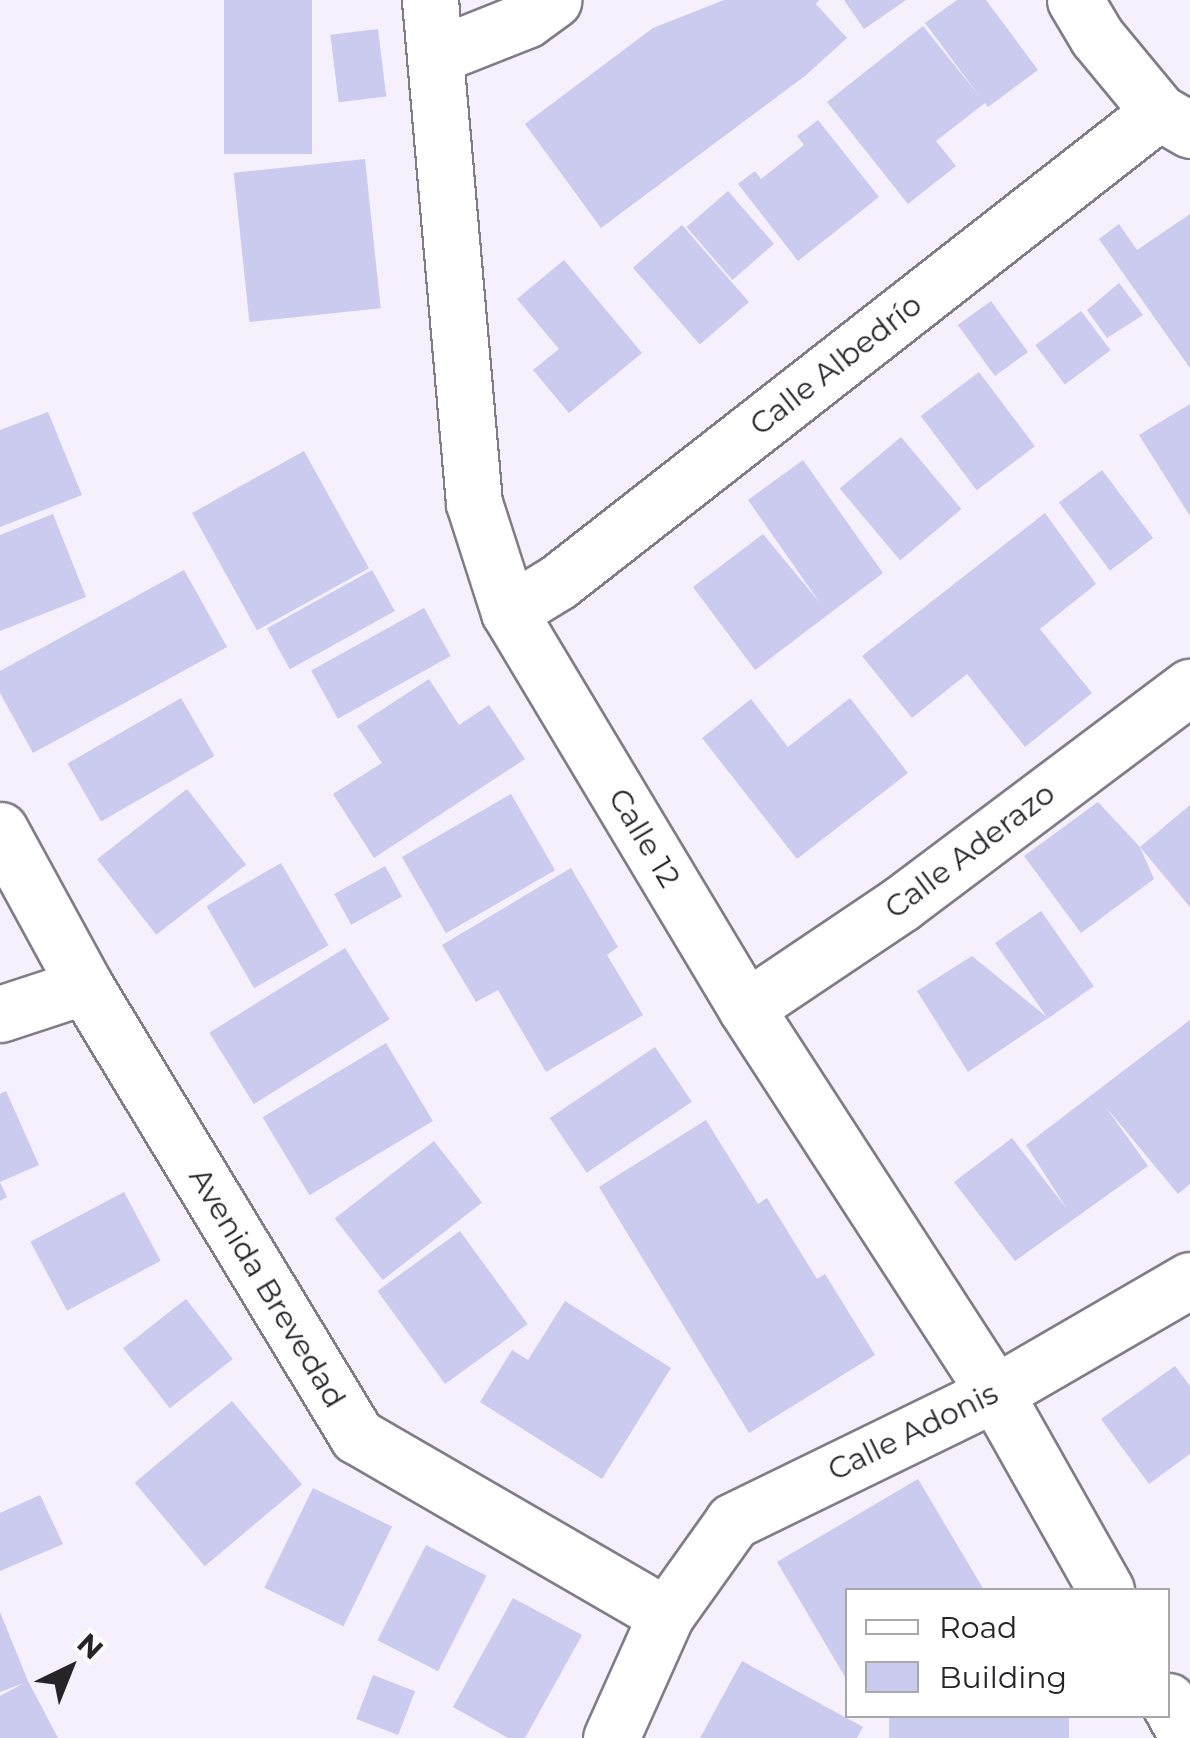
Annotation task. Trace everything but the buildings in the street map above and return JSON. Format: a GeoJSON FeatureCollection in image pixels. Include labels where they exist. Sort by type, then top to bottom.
{"type":"FeatureCollection","features":[{"type":"Feature","properties":{"kind":"street","name":"Calle 12"},"geometry":{"type":"LineString","coordinates":[[430,0],[474,504],[509,612],[746,1008],[995,1393],[1105,1588]]}},
{"type":"Feature","properties":{"kind":"street"},"geometry":{"type":"LineString","coordinates":[[435,56],[526,20],[554,0]]}},
{"type":"Feature","properties":{"kind":"street"},"geometry":{"type":"LineString","coordinates":[[1075,0],[1096,37],[1175,121]]}},
{"type":"Feature","properties":{"kind":"street","name":"Calle Albedrío"},"geometry":{"type":"LineString","coordinates":[[509,612],[558,582],[1175,121]]}},
{"type":"Feature","properties":{"kind":"street","name":"Calle Aderazo"},"geometry":{"type":"LineString","coordinates":[[746,1008],[902,903],[1190,686]]}},
{"type":"Feature","properties":{"kind":"street","name":"Avenida Brevedad"},"geometry":{"type":"LineString","coordinates":[[0,830],[85,986],[357,1436],[666,1615]]}},
{"type":"Feature","properties":{"kind":"street"},"geometry":{"type":"LineString","coordinates":[[0,1014],[85,986]]}},
{"type":"Feature","properties":{"kind":"street","name":"Calle Adonis"},"geometry":{"type":"LineString","coordinates":[[610,1738],[666,1615],[733,1522],[995,1393],[1190,1280]]}},
{"type":"Feature","properties":{"kind":"street"},"geometry":{"type":"LineString","coordinates":[[1170,1706],[1188,1738]]}}]}
